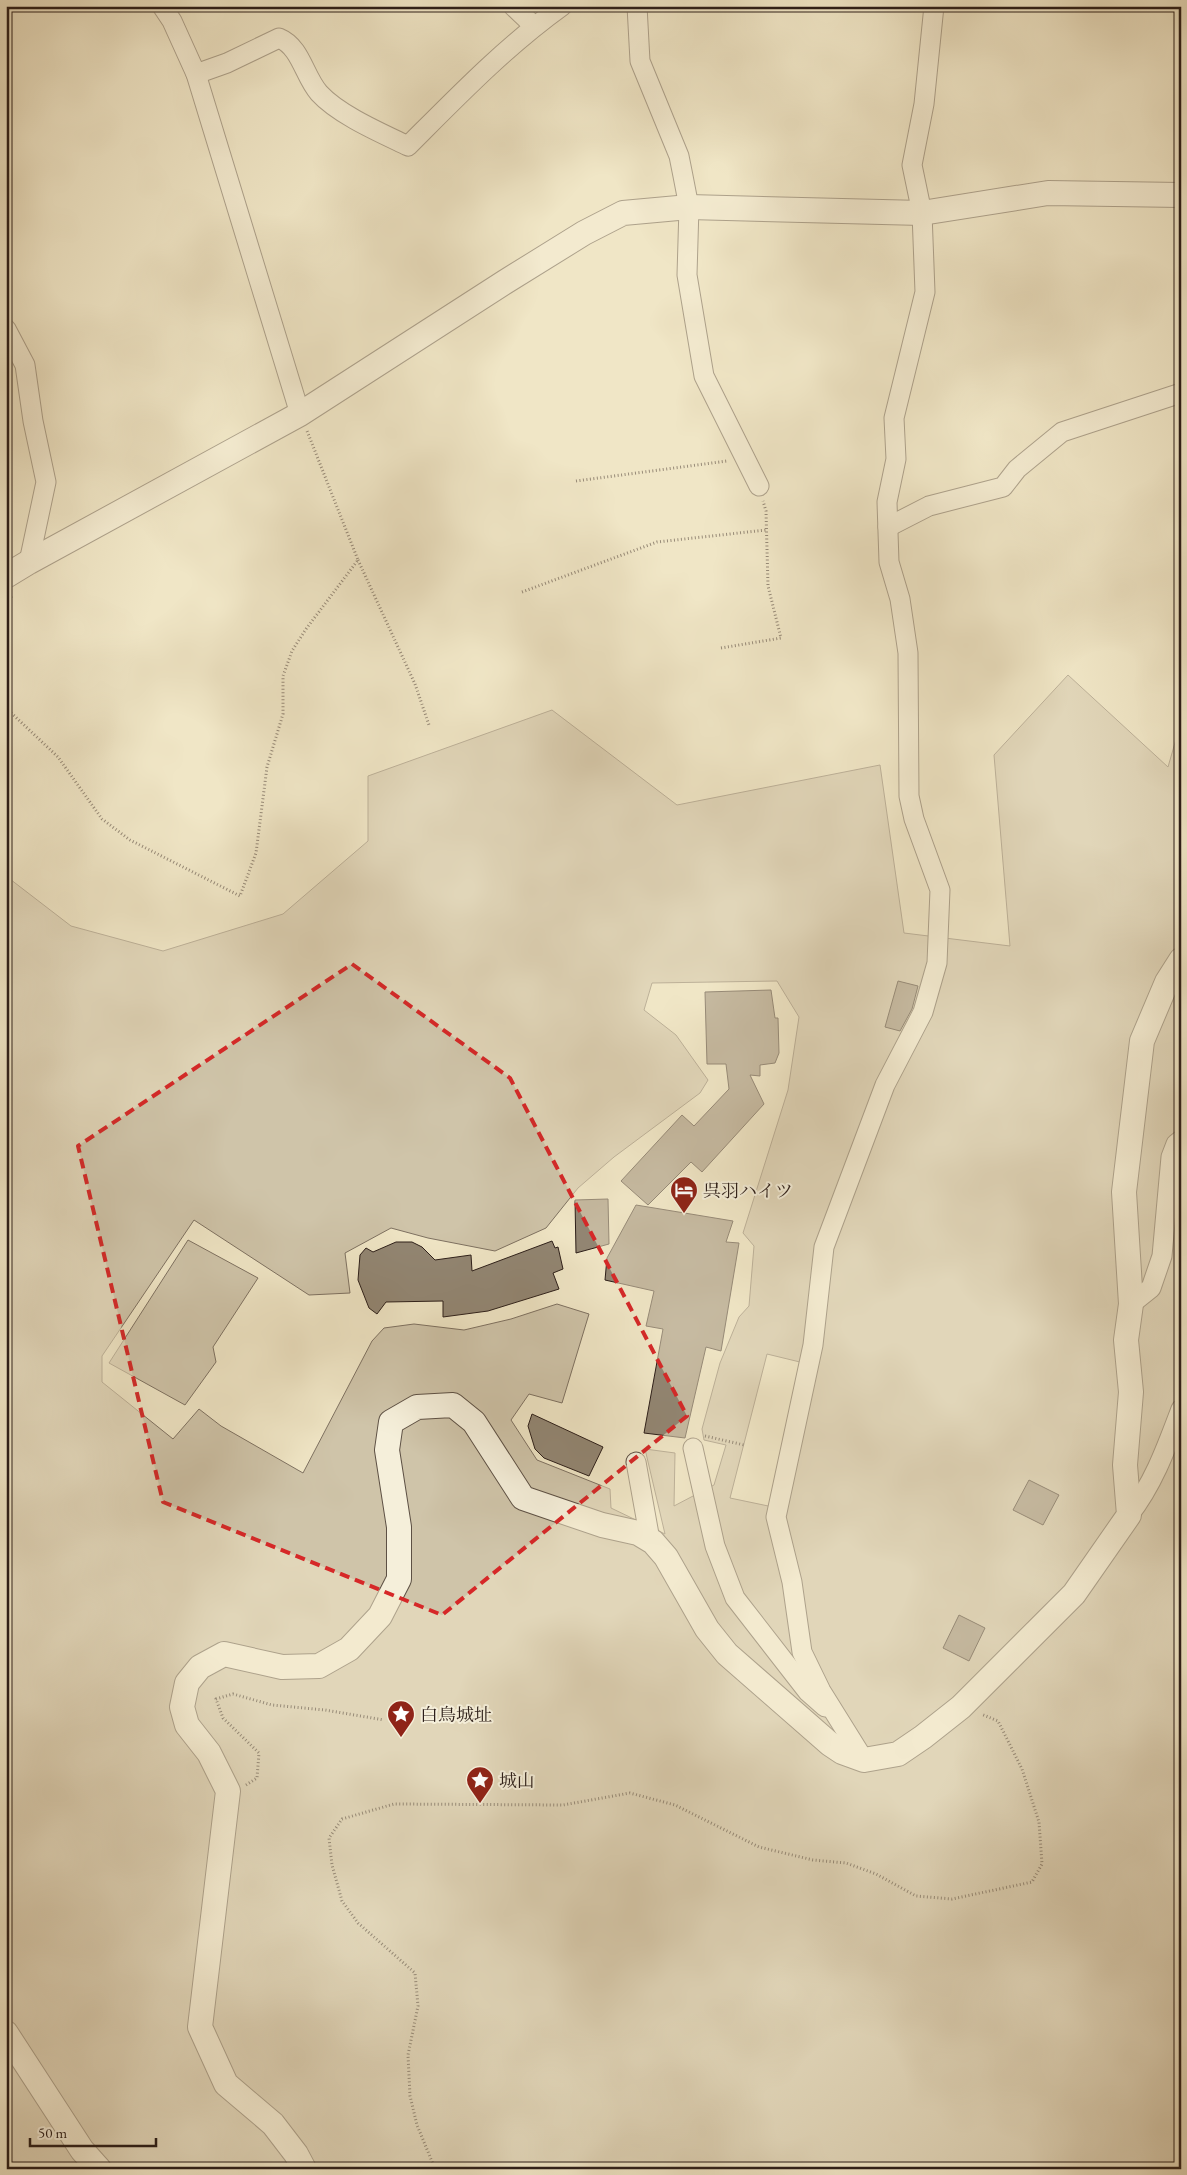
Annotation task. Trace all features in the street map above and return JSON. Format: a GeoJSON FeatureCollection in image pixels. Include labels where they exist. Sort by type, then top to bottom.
{"type":"FeatureCollection","features":[{"type":"Feature","properties":{"kind":"street"},"geometry":{"type":"LineString","coordinates":[[162,6],[172,21],[196,74],[300,414]]}},
{"type":"Feature","properties":{"kind":"street"},"geometry":{"type":"LineString","coordinates":[[513,6],[534,26]]}},
{"type":"Feature","properties":{"kind":"street"},"geometry":{"type":"LineString","coordinates":[[196,74],[227,64],[279,38],[291,45],[319,93],[354,119],[408,146],[480,73],[534,26],[562,6]]}},
{"type":"Feature","properties":{"kind":"street"},"geometry":{"type":"LineString","coordinates":[[637,6],[640,61],[679,156],[689,207],[687,275],[704,376],[760,486]]}},
{"type":"Feature","properties":{"kind":"street"},"geometry":{"type":"LineString","coordinates":[[864,1760],[821,1691],[802,1652],[792,1582],[776,1517],[812,1346],[824,1247],[885,1085],[923,1012],[937,963],[940,890],[914,820],[909,796],[908,653],[900,599],[889,562],[887,502],[896,459],[894,418],[925,292],[922,213],[912,164],[924,104],[934,6]]}},
{"type":"Feature","properties":{"kind":"street"},"geometry":{"type":"LineString","coordinates":[[6,576],[300,414],[505,282],[592,229],[623,213],[689,207],[922,213],[1048,194],[1181,195]]}},
{"type":"Feature","properties":{"kind":"street"},"geometry":{"type":"LineString","coordinates":[[6,330],[26,365],[33,421],[46,482],[29,562]]}},
{"type":"Feature","properties":{"kind":"street"},"geometry":{"type":"LineString","coordinates":[[888,527],[929,506],[1003,487],[1017,468],[1062,432],[1181,393]]}},
{"type":"Feature","properties":{"kind":"street"},"geometry":{"type":"LineString","coordinates":[[1129,1515],[1125,1465],[1131,1392],[1126,1340],[1130,1304],[1124,1192],[1142,1041],[1167,982],[1181,960]]}},
{"type":"Feature","properties":{"kind":"street"},"geometry":{"type":"LineString","coordinates":[[1130,1304],[1152,1288],[1162,1256],[1171,1157],[1176,1144],[1181,1140]]}},
{"type":"Feature","properties":{"kind":"street"},"geometry":{"type":"LineString","coordinates":[[304,2169],[296,2154],[272,2124],[226,2084],[200,2027],[228,1791],[222,1774],[209,1753],[187,1725],[182,1707],[187,1683],[200,1667],[224,1654],[282,1668],[319,1666],[349,1649],[380,1616],[399,1579],[399,1527],[387,1450],[391,1422],[416,1407],[453,1405],[474,1422],[523,1498],[592,1522],[638,1533],[650,1540],[666,1558],[707,1629],[727,1654],[830,1744],[842,1752],[864,1760],[898,1754],[923,1738],[961,1707],[1074,1594],[1143,1497],[1163,1458],[1181,1409]]}},
{"type":"Feature","properties":{"kind":"street"},"geometry":{"type":"LineString","coordinates":[[695,1441],[715,1546],[736,1598],[808,1692],[838,1717]]}},
{"type":"Feature","properties":{"kind":"street"},"geometry":{"type":"LineString","coordinates":[[636,1462],[650,1540]]}},
{"type":"Feature","properties":{"kind":"street"},"geometry":{"type":"LineString","coordinates":[[6,2033],[82,2150],[99,2169]]}},
{"type":"Feature","properties":{"kind":"path"},"geometry":{"type":"LineString","coordinates":[[300,414],[358,560],[416,684],[429,725]]}},
{"type":"Feature","properties":{"kind":"path"},"geometry":{"type":"LineString","coordinates":[[576,481],[745,458]]}},
{"type":"Feature","properties":{"kind":"path"},"geometry":{"type":"LineString","coordinates":[[721,648],[781,638],[768,586],[766,511],[760,486]]}},
{"type":"Feature","properties":{"kind":"path"},"geometry":{"type":"LineString","coordinates":[[522,592],[657,542],[766,530]]}},
{"type":"Feature","properties":{"kind":"path"},"geometry":{"type":"LineString","coordinates":[[6,708],[58,757],[102,819],[130,840],[240,896],[256,853],[267,767],[283,714],[282,676],[292,650],[358,560]]}},
{"type":"Feature","properties":{"kind":"path"},"geometry":{"type":"LineString","coordinates":[[695,1441],[744,1445]]}},
{"type":"Feature","properties":{"kind":"path"},"geometry":{"type":"LineString","coordinates":[[239,1789],[257,1778],[259,1752],[223,1718],[216,1699],[233,1694],[272,1706],[325,1710],[384,1720]]}},
{"type":"Feature","properties":{"kind":"path"},"geometry":{"type":"LineString","coordinates":[[435,2169],[417,2125],[410,2096],[408,2055],[418,2006],[415,1973],[358,1923],[342,1901],[332,1865],[329,1838],[342,1819],[394,1804],[563,1805],[630,1794],[675,1804],[759,1847],[813,1860],[846,1863],[876,1874],[916,1896],[952,1899],[1032,1882],[1042,1864],[1039,1822],[1022,1769],[998,1721],[961,1707]]}},
{"type":"Feature","properties":{"kind":"highlighted area"},"geometry":{"type":"Polygon","coordinates":[[[352,964],[510,1078],[687,1416],[442,1615],[163,1502],[78,1146],[352,964]]]}},
{"type":"Feature","properties":{"kind":"shaded area"},"geometry":{"type":"Polygon","coordinates":[[[1068,675],[1168,767],[1181,722],[1181,2169],[6,2169],[6,876],[71,926],[163,951],[283,914],[368,841],[368,776],[552,710],[677,805],[880,765],[904,933],[1010,946],[994,755],[1068,675]],[[777,981],[652,983],[644,1010],[676,1035],[708,1080],[700,1093],[614,1157],[578,1188],[546,1228],[495,1251],[428,1238],[391,1228],[345,1253],[350,1293],[309,1295],[194,1220],[102,1356],[102,1382],[173,1439],[199,1409],[221,1426],[303,1473],[372,1341],[384,1328],[414,1324],[464,1330],[511,1319],[557,1304],[589,1314],[562,1403],[529,1394],[511,1420],[537,1460],[610,1489],[611,1508],[665,1534],[645,1449],[675,1453],[674,1506],[714,1485],[726,1445],[704,1440],[702,1429],[720,1363],[739,1317],[749,1306],[754,1246],[743,1233],[788,1090],[799,1017],[777,981]],[[767,1354],[730,1498],[773,1507],[804,1363],[767,1354]]]}},
{"type":"Feature","properties":{"kind":"shaded area"},"geometry":{"type":"Polygon","coordinates":[[[188,1240],[258,1278],[213,1347],[216,1362],[185,1405],[109,1363],[188,1240]]]}},
{"type":"Feature","properties":{"kind":"building"},"geometry":{"type":"Polygon","coordinates":[[[898,981],[918,986],[912,1009],[900,1031],[885,1027],[898,981]]]}},
{"type":"Feature","properties":{"kind":"building"},"geometry":{"type":"Polygon","coordinates":[[[771,990],[775,1018],[778,1018],[779,1053],[775,1063],[760,1065],[760,1076],[750,1075],[764,1104],[702,1172],[691,1162],[648,1205],[621,1181],[682,1115],[694,1126],[729,1089],[726,1064],[707,1064],[705,992],[771,990]]]}},
{"type":"Feature","properties":{"kind":"building"},"geometry":{"type":"Polygon","coordinates":[[[608,1199],[609,1244],[576,1253],[575,1200],[608,1199]]]}},
{"type":"Feature","properties":{"kind":"building"},"geometry":{"type":"Polygon","coordinates":[[[636,1205],[733,1221],[726,1242],[739,1243],[721,1351],[706,1347],[685,1438],[644,1433],[663,1329],[646,1326],[654,1291],[605,1280],[607,1258],[636,1205]]]}},
{"type":"Feature","properties":{"kind":"building"},"geometry":{"type":"Polygon","coordinates":[[[552,1241],[555,1248],[558,1247],[563,1269],[553,1273],[559,1289],[488,1311],[443,1317],[443,1301],[386,1302],[377,1314],[369,1308],[358,1280],[360,1255],[366,1248],[373,1252],[396,1242],[412,1242],[422,1247],[435,1260],[471,1255],[472,1271],[552,1241]]]}},
{"type":"Feature","properties":{"kind":"building"},"geometry":{"type":"Polygon","coordinates":[[[532,1414],[603,1447],[589,1476],[544,1458],[535,1449],[528,1426],[532,1414]]]}},
{"type":"Feature","properties":{"kind":"building"},"geometry":{"type":"Polygon","coordinates":[[[1029,1480],[1059,1495],[1043,1525],[1013,1510],[1029,1480]]]}},
{"type":"Feature","properties":{"kind":"building"},"geometry":{"type":"Polygon","coordinates":[[[959,1615],[985,1628],[969,1661],[943,1648],[959,1615]]]}},
{"type":"Feature","properties":{"kind":"place","name":"呉羽ハイツ"},"geometry":{"type":"Point","coordinates":[684,1214]}},
{"type":"Feature","properties":{"kind":"place","name":"白鳥城址"},"geometry":{"type":"Point","coordinates":[401,1738]}},
{"type":"Feature","properties":{"kind":"place","name":"城山"},"geometry":{"type":"Point","coordinates":[480,1804]}}]}
